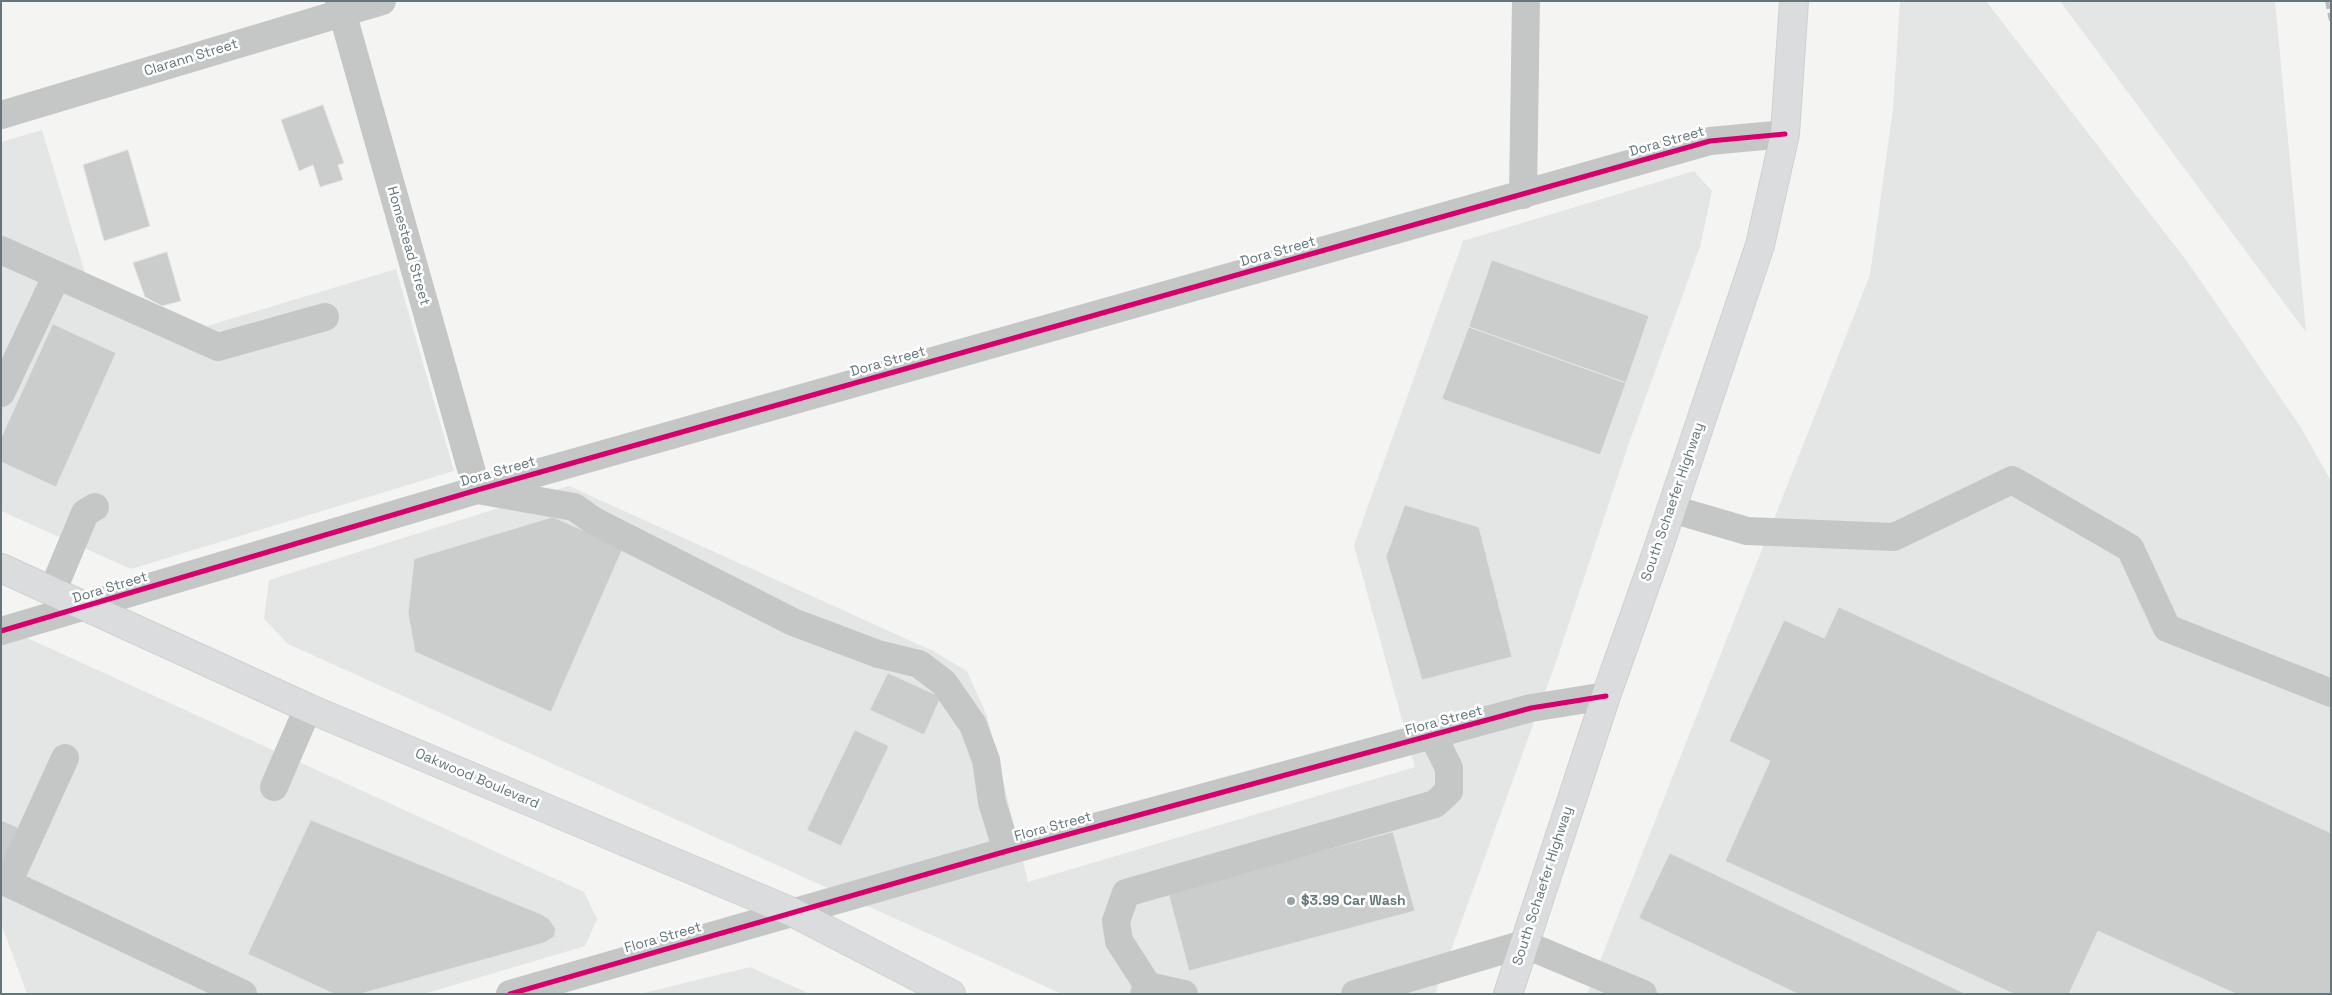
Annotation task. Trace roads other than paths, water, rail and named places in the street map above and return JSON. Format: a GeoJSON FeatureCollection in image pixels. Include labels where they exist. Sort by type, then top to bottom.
{"type":"FeatureCollection","features":[{"type":"Feature","properties":{"kind":"main road","name":"South Schaefer Highway"},"geometry":{"type":"LineString","coordinates":[[1508,994],[1606,696],[1672,509],[1760,245],[1785,134],[1794,1]]}},
{"type":"Feature","properties":{"kind":"main road","name":"Oakwood Boulevard"},"geometry":{"type":"LineString","coordinates":[[1,568],[52,592],[88,606],[308,708],[792,912],[950,994]]}},
{"type":"Feature","properties":{"kind":"street","name":"Clarann Street"},"geometry":{"type":"LineString","coordinates":[[1,115],[341,7],[382,1]]}},
{"type":"Feature","properties":{"kind":"street"},"geometry":{"type":"LineString","coordinates":[[1523,195],[1526,1]]}},
{"type":"Feature","properties":{"kind":"street","name":"Homestead Street"},"geometry":{"type":"LineString","coordinates":[[341,7],[477,490]]}},
{"type":"Feature","properties":{"kind":"street","name":"Dora Street"},"geometry":{"type":"LineString","coordinates":[[1,631],[477,490],[1710,141],[1785,134]]}},
{"type":"Feature","properties":{"kind":"street"},"geometry":{"type":"LineString","coordinates":[[1,250],[218,347],[325,316]]}},
{"type":"Feature","properties":{"kind":"street"},"geometry":{"type":"LineString","coordinates":[[1,393],[57,275]]}},
{"type":"Feature","properties":{"kind":"street"},"geometry":{"type":"LineString","coordinates":[[1672,509],[1747,531],[1894,537],[2012,480],[2130,548],[2167,628],[2331,693]]}},
{"type":"Feature","properties":{"kind":"street"},"geometry":{"type":"LineString","coordinates":[[477,490],[574,508],[594,521],[792,622],[878,654],[919,664],[944,683],[973,725],[986,760],[992,802],[1007,851]]}},
{"type":"Feature","properties":{"kind":"street"},"geometry":{"type":"LineString","coordinates":[[52,592],[85,513],[95,507]]}},
{"type":"Feature","properties":{"kind":"street","name":"Flora Street"},"geometry":{"type":"LineString","coordinates":[[521,992],[1007,851],[1531,708],[1606,696]]}},
{"type":"Feature","properties":{"kind":"street"},"geometry":{"type":"LineString","coordinates":[[274,787],[308,708]]}},
{"type":"Feature","properties":{"kind":"street"},"geometry":{"type":"LineString","coordinates":[[1184,994],[1146,990],[1119,941],[1116,920],[1126,893],[1435,804],[1449,791],[1449,768],[1432,736]]}},
{"type":"Feature","properties":{"kind":"street"},"geometry":{"type":"LineString","coordinates":[[66,758],[8,883],[243,994]]}},
{"type":"Feature","properties":{"kind":"street"},"geometry":{"type":"LineString","coordinates":[[1355,994],[1524,944],[1643,994]]}},
{"type":"Feature","properties":{"kind":"railway"},"geometry":{"type":"LineString","coordinates":[[2327,1],[2331,21]]}},
{"type":"Feature","properties":{"kind":"place","name":"$3.99 Car Wash"},"geometry":{"type":"Point","coordinates":[1291,901]}}]}
